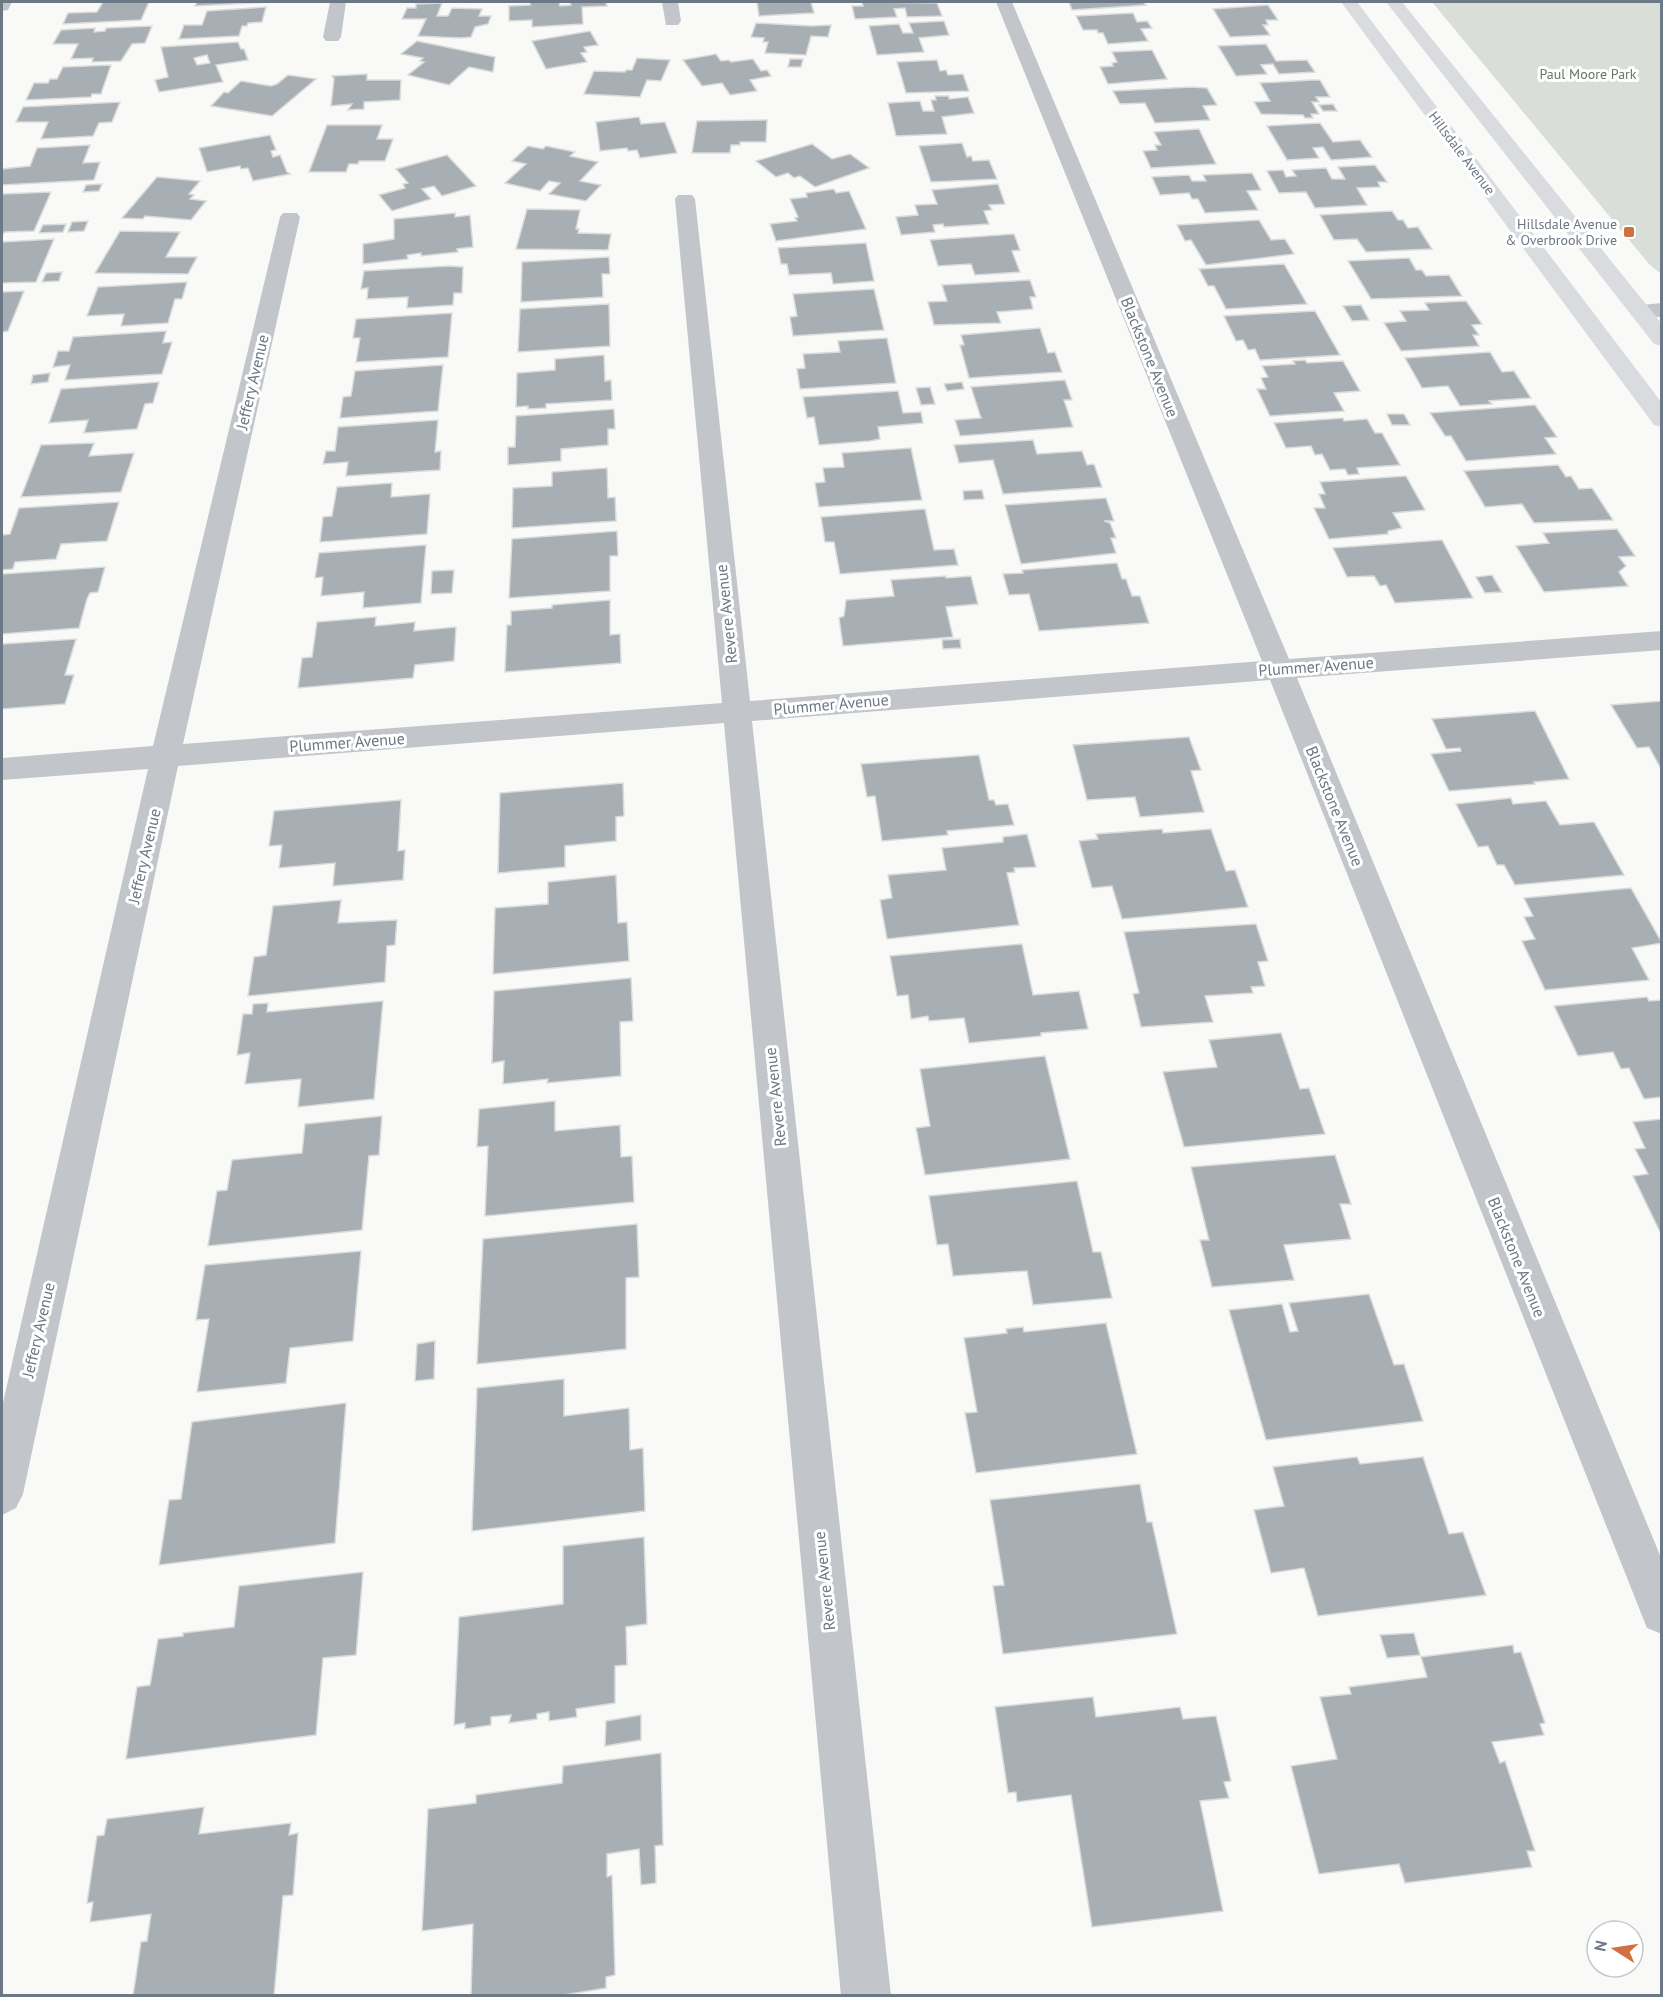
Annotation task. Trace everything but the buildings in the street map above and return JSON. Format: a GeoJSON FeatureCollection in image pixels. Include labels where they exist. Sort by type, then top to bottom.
{"type":"FeatureCollection","features":[{"type":"Feature","properties":{"kind":"highway","name":"Hillsdale Avenue"},"geometry":{"type":"LineString","coordinates":[[1348,2],[1662,420]]}},
{"type":"Feature","properties":{"kind":"highway"},"geometry":{"type":"LineString","coordinates":[[1394,2],[1651,311],[1662,339]]}},
{"type":"Feature","properties":{"kind":"street"},"geometry":{"type":"LineString","coordinates":[[2,6],[4,2]]}},
{"type":"Feature","properties":{"kind":"street"},"geometry":{"type":"LineString","coordinates":[[332,37],[339,2]]}},
{"type":"Feature","properties":{"kind":"street"},"geometry":{"type":"LineString","coordinates":[[670,2],[672,21]]}},
{"type":"Feature","properties":{"kind":"street","name":"Blackstone Avenue"},"geometry":{"type":"LineString","coordinates":[[1004,2],[1279,669],[1662,1613]]}},
{"type":"Feature","properties":{"kind":"street","name":"Revere Avenue"},"geometry":{"type":"LineString","coordinates":[[686,199],[866,1995]]}},
{"type":"Feature","properties":{"kind":"street","name":"Jeffery Avenue"},"geometry":{"type":"LineString","coordinates":[[2,1494],[166,756],[290,217]]}},
{"type":"Feature","properties":{"kind":"street","name":"Plummer Avenue"},"geometry":{"type":"LineString","coordinates":[[2,769],[1662,640]]}},
{"type":"Feature","properties":{"kind":"green space","name":"Paul Moore Park"},"geometry":{"type":"Polygon","coordinates":[[[1432,2],[1661,2],[1661,274],[1649,264],[1432,2]]]}},
{"type":"Feature","properties":{"kind":"place","name":"Hillsdale Avenue & Overbrook Drive"},"geometry":{"type":"Point","coordinates":[1629,232]}}]}
